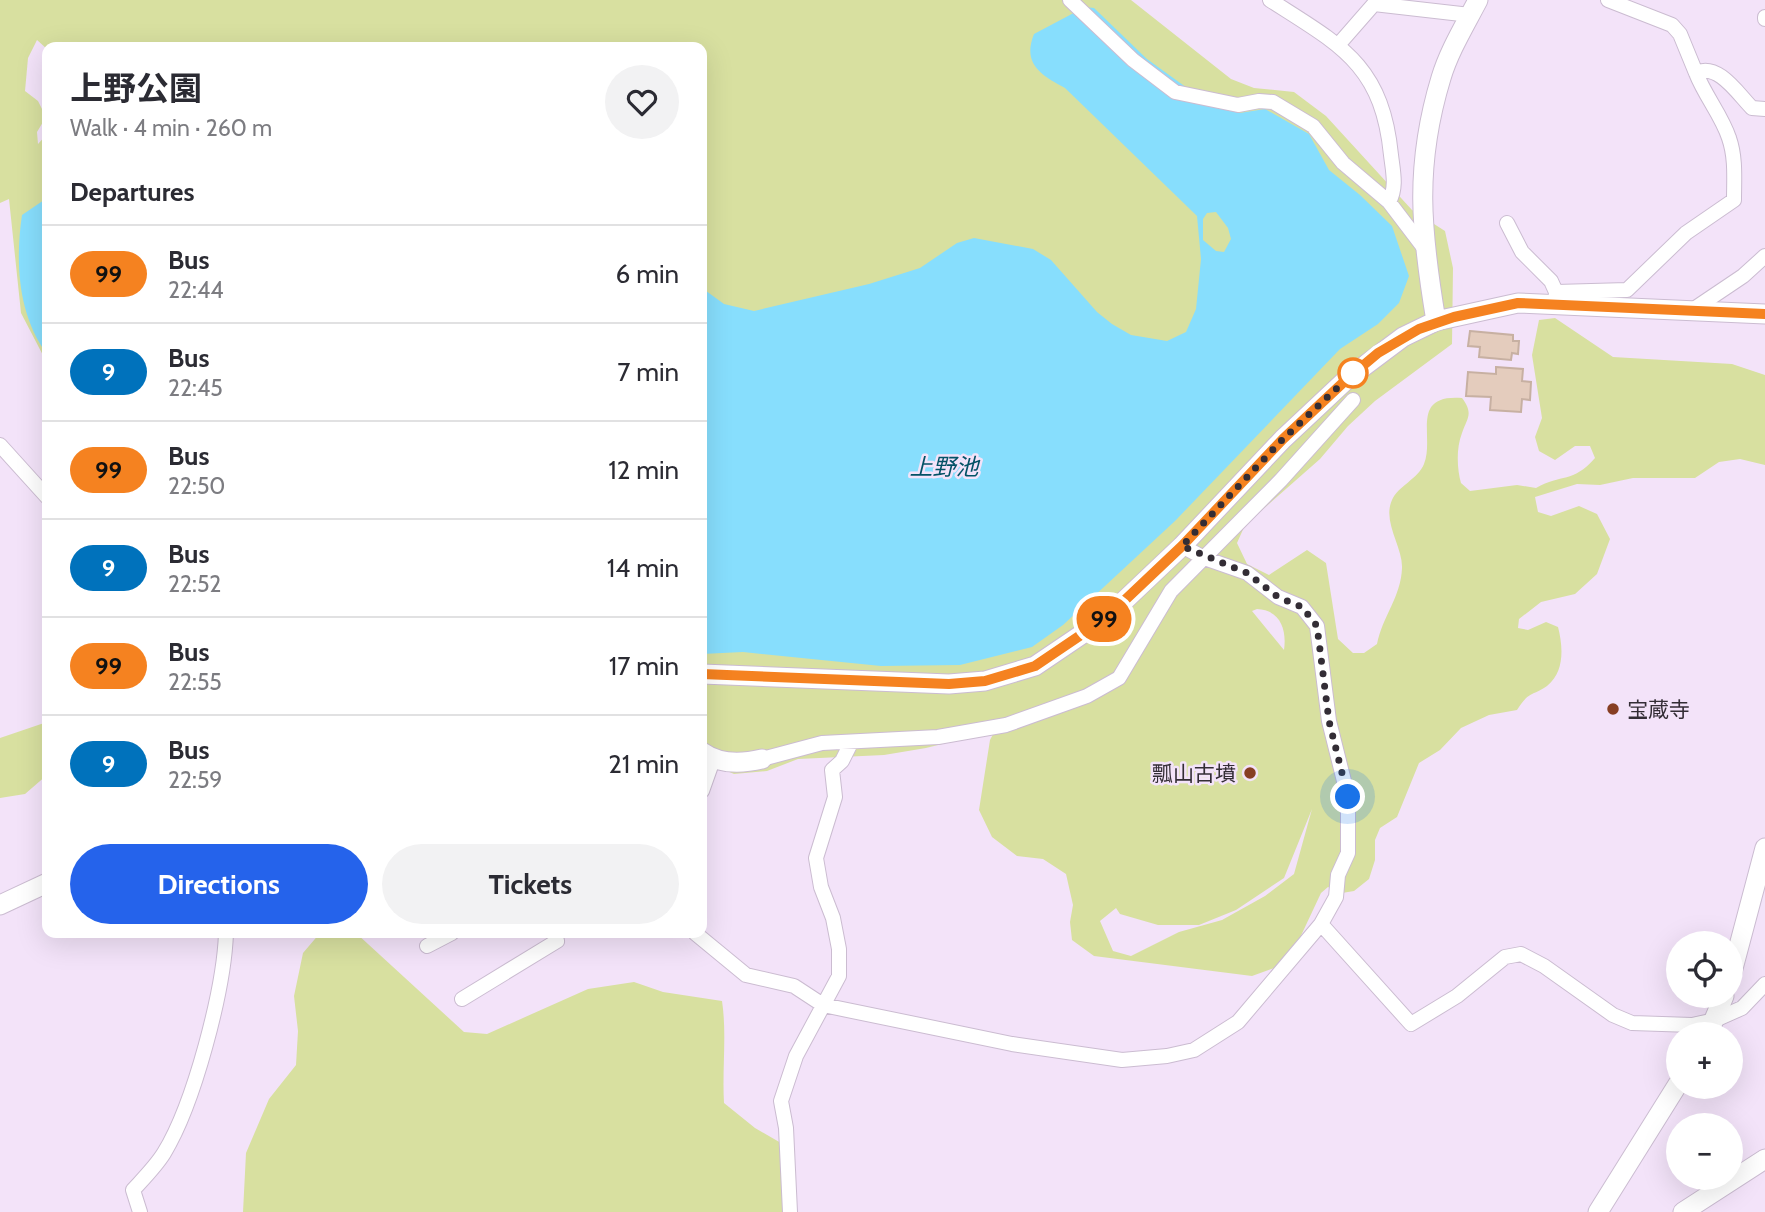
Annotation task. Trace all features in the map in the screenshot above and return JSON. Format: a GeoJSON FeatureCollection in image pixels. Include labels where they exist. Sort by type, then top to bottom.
{"type":"FeatureCollection","features":[{"type":"Feature","properties":{"kind":"main road"},"geometry":{"type":"LineString","coordinates":[[1436,321],[1424,248],[1421,168],[1442,75],[1474,8]]}},
{"type":"Feature","properties":{"kind":"main road"},"geometry":{"type":"LineString","coordinates":[[707,674],[914,684],[985,681],[1035,666],[1106,618],[1182,546],[1283,439],[1347,379],[1403,337],[1436,321],[1518,303],[1555,299],[1691,311],[1765,314]]}},
{"type":"Feature","properties":{"kind":"main road"},"geometry":{"type":"LineString","coordinates":[[707,756],[743,764],[762,759]]}},
{"type":"Feature","properties":{"kind":"main road"},"geometry":{"type":"LineString","coordinates":[[1743,931],[1765,848]]}},
{"type":"Feature","properties":{"kind":"main road"},"geometry":{"type":"LineString","coordinates":[[0,905],[42,885]]}},
{"type":"Feature","properties":{"kind":"main road"},"geometry":{"type":"LineString","coordinates":[[1598,1212],[1669,1099]]}},
{"type":"Feature","properties":{"kind":"main road"},"geometry":{"type":"LineString","coordinates":[[1683,1212],[1765,1159]]}},
{"type":"Feature","properties":{"kind":"street"},"geometry":{"type":"LineString","coordinates":[[1070,0],[1133,60],[1175,92],[1238,105],[1259,101],[1273,103],[1313,126],[1343,163],[1389,202],[1424,248]]}},
{"type":"Feature","properties":{"kind":"street"},"geometry":{"type":"LineString","coordinates":[[1270,0],[1339,44],[1369,76],[1379,98],[1390,137],[1395,191],[1389,202]]}},
{"type":"Feature","properties":{"kind":"street"},"geometry":{"type":"LineString","coordinates":[[1507,223],[1522,252],[1551,281],[1555,299],[1627,290],[1686,233],[1734,200],[1735,169],[1729,137],[1703,93],[1680,34],[1672,25],[1608,0]]}},
{"type":"Feature","properties":{"kind":"street"},"geometry":{"type":"LineString","coordinates":[[1339,44],[1374,4],[1474,8]]}},
{"type":"Feature","properties":{"kind":"street"},"geometry":{"type":"LineString","coordinates":[[1696,73],[1704,70],[1715,71],[1752,108],[1765,109]]}},
{"type":"Feature","properties":{"kind":"street"},"geometry":{"type":"LineString","coordinates":[[1691,311],[1743,276],[1765,256]]}},
{"type":"Feature","properties":{"kind":"street"},"geometry":{"type":"LineString","coordinates":[[762,759],[822,743],[938,737],[993,727],[1095,691],[1119,678],[1171,591],[1281,480],[1353,400]]}},
{"type":"Feature","properties":{"kind":"street"},"geometry":{"type":"LineString","coordinates":[[0,445],[42,491]]}},
{"type":"Feature","properties":{"kind":"street"},"geometry":{"type":"LineString","coordinates":[[701,938],[746,975],[794,986],[823,1005],[1012,1044],[1122,1060],[1167,1056],[1194,1050],[1238,1022],[1321,924],[1336,897],[1338,875],[1348,853],[1348,797],[1329,721],[1317,626],[1302,607],[1278,597],[1247,573],[1204,558],[1182,546]]}},
{"type":"Feature","properties":{"kind":"street"},"geometry":{"type":"LineString","coordinates":[[790,1212],[786,1128],[781,1101],[796,1056],[839,976],[839,949],[833,918],[821,887],[816,858],[835,797],[832,769],[842,761],[851,743]]}},
{"type":"Feature","properties":{"kind":"street"},"geometry":{"type":"LineString","coordinates":[[1321,924],[1410,1024],[1457,996],[1505,957],[1521,954],[1544,966],[1613,1015],[1632,1023],[1666,1024]]}},
{"type":"Feature","properties":{"kind":"street"},"geometry":{"type":"LineString","coordinates":[[140,1212],[134,1190],[163,1155],[186,1112],[222,976],[226,938]]}},
{"type":"Feature","properties":{"kind":"street"},"geometry":{"type":"LineString","coordinates":[[427,946],[442,938]]}},
{"type":"Feature","properties":{"kind":"street"},"geometry":{"type":"LineString","coordinates":[[462,999],[557,941],[556,938]]}},
{"type":"Feature","properties":{"kind":"street"},"geometry":{"type":"LineString","coordinates":[[1720,1022],[1742,1008],[1765,984]]}},
{"type":"Feature","properties":{"kind":"green space"},"geometry":{"type":"Polygon","coordinates":[[[0,0],[1131,0],[1231,79],[1254,88],[1294,92],[1326,116],[1412,210],[1445,231],[1453,268],[1452,344],[1375,401],[1348,426],[1320,459],[1245,525],[1237,543],[1247,564],[1269,575],[1307,550],[1326,563],[1338,639],[1353,653],[1364,653],[1377,644],[1398,588],[1402,568],[1389,517],[1390,508],[1395,495],[1424,464],[1427,453],[1427,419],[1435,403],[1462,398],[1468,408],[1458,458],[1461,483],[1470,491],[1517,485],[1536,488],[1580,472],[1595,458],[1590,446],[1575,446],[1555,460],[1539,451],[1535,437],[1542,418],[1532,355],[1539,320],[1555,318],[1613,357],[1732,364],[1765,375],[1765,465],[1740,459],[1719,462],[1695,478],[1633,478],[1600,485],[1577,484],[1535,497],[1538,512],[1551,516],[1579,506],[1597,514],[1610,539],[1597,574],[1575,594],[1541,602],[1519,619],[1518,628],[1528,630],[1546,622],[1558,627],[1561,658],[1557,674],[1547,686],[1528,697],[1517,710],[1489,715],[1461,728],[1440,750],[1419,763],[1397,817],[1380,828],[1375,840],[1375,860],[1369,879],[1354,891],[1342,893],[1328,887],[1321,893],[1298,942],[1277,967],[1252,976],[1094,956],[1072,940],[1070,922],[1073,905],[1066,874],[1043,859],[1017,856],[992,837],[979,810],[990,740],[999,723],[958,740],[926,748],[884,755],[798,759],[767,771],[734,774],[707,762],[707,42],[42,42],[42,44],[37,40],[28,58],[25,91],[38,101],[42,109],[42,124],[37,132],[38,144],[42,140],[42,353],[21,313],[9,199],[0,203],[0,0]],[[1265,610],[1252,611],[1284,650],[1283,628],[1276,617],[1265,610]],[[1312,809],[1284,878],[1236,910],[1199,925],[1158,925],[1120,914],[1116,908],[1100,921],[1113,951],[1131,956],[1179,932],[1222,920],[1265,896],[1294,874],[1312,809]]]}},
{"type":"Feature","properties":{"kind":"green space"},"geometry":{"type":"Polygon","coordinates":[[[42,724],[42,779],[25,794],[0,798],[0,738],[42,724]]]}},
{"type":"Feature","properties":{"kind":"green space"},"geometry":{"type":"Polygon","coordinates":[[[316,938],[361,938],[464,1032],[487,1034],[588,989],[634,982],[663,992],[722,1001],[724,1103],[755,1128],[781,1143],[785,1212],[243,1212],[246,1153],[269,1099],[296,1065],[298,1031],[294,996],[303,953],[316,938]]]}},
{"type":"Feature","properties":{"kind":"water","name":"上野池"},"geometry":{"type":"Polygon","coordinates":[[[1085,7],[1094,8],[1147,59],[1212,106],[1240,113],[1265,109],[1309,134],[1329,170],[1392,226],[1409,276],[1399,303],[1378,324],[1340,349],[1175,521],[1063,625],[1032,647],[960,665],[881,666],[743,652],[707,654],[707,292],[724,304],[754,311],[869,284],[920,268],[957,243],[974,238],[1033,249],[1051,260],[1097,312],[1131,335],[1167,341],[1186,332],[1196,309],[1201,259],[1197,216],[1065,88],[1041,73],[1032,61],[1031,44],[1034,34],[1085,7]],[[1216,212],[1207,213],[1203,219],[1203,240],[1216,251],[1224,252],[1231,239],[1228,228],[1216,212]]]}},
{"type":"Feature","properties":{"kind":"water"},"geometry":{"type":"Polygon","coordinates":[[[42,201],[42,346],[30,322],[21,288],[19,251],[22,215],[42,201]]]}},
{"type":"Feature","properties":{"kind":"building"},"geometry":{"type":"Polygon","coordinates":[[[1470,331],[1513,335],[1513,341],[1519,341],[1518,354],[1512,353],[1511,360],[1479,357],[1480,347],[1468,346],[1470,331]]]}},
{"type":"Feature","properties":{"kind":"building"},"geometry":{"type":"Polygon","coordinates":[[[1496,367],[1523,369],[1522,381],[1531,382],[1530,400],[1522,399],[1521,412],[1490,410],[1491,397],[1466,396],[1468,372],[1496,374],[1496,367]]]}},
{"type":"Feature","properties":{"kind":"bus line","name":"99"},"geometry":{"type":"LineString","coordinates":[[707,674],[723,672],[890,683],[949,684],[985,681],[1035,666],[1106,618],[1182,546],[1283,439],[1347,379],[1378,353],[1436,321],[1518,303],[1765,314]]}},
{"type":"Feature","properties":{"kind":"place","name":"宝蔵寺"},"geometry":{"type":"Point","coordinates":[1613,709]}},
{"type":"Feature","properties":{"kind":"place","name":"瓢山古墳"},"geometry":{"type":"Point","coordinates":[1250,773]}},
{"type":"Feature","properties":{"kind":"route"},"geometry":{"type":"LineString","coordinates":[[1348,797],[1329,721],[1317,626],[1302,607],[1278,597],[1247,573],[1204,558],[1182,546],[1283,439],[1353,373]]}}]}
